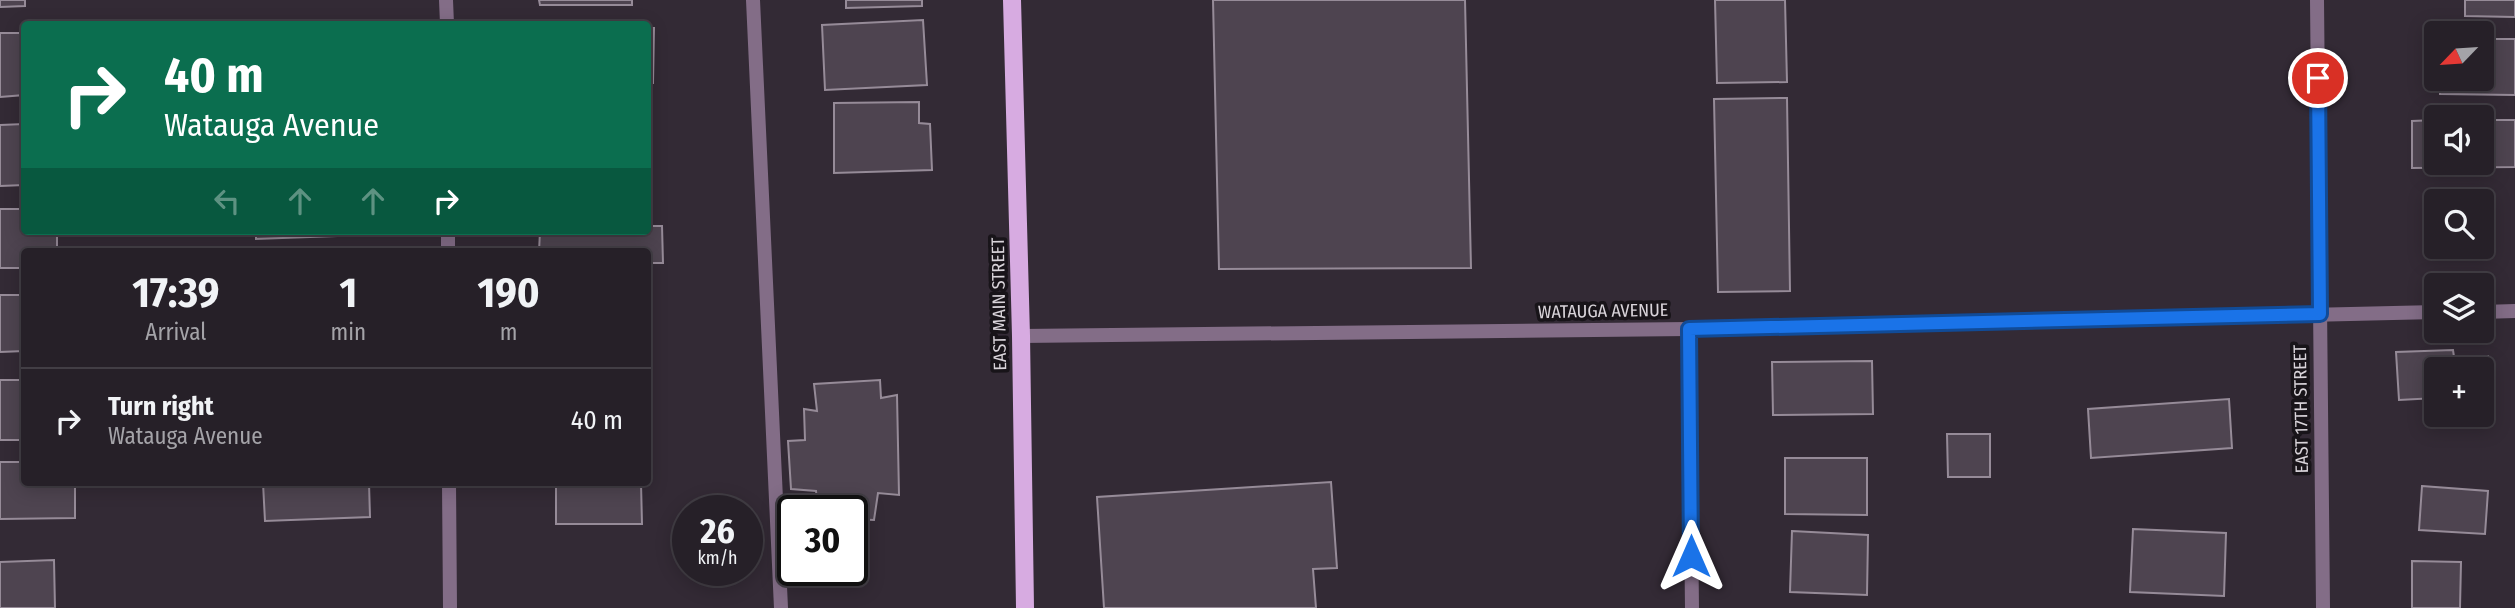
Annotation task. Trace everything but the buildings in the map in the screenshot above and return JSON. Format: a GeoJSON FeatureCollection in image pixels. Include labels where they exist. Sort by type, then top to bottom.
{"type":"FeatureCollection","features":[{"type":"Feature","properties":{"kind":"main road","name":"EAST MAIN STREET"},"geometry":{"type":"LineString","coordinates":[[1012,0],[1025,608]]}},
{"type":"Feature","properties":{"kind":"street"},"geometry":{"type":"LineString","coordinates":[[446,0],[447,21]]}},
{"type":"Feature","properties":{"kind":"street"},"geometry":{"type":"LineString","coordinates":[[753,0],[781,608]]}},
{"type":"Feature","properties":{"kind":"street","name":"EAST 17TH STREET"},"geometry":{"type":"LineString","coordinates":[[2317,0],[2323,608]]}},
{"type":"Feature","properties":{"kind":"street"},"geometry":{"type":"LineString","coordinates":[[2494,312],[2515,311]]}},
{"type":"Feature","properties":{"kind":"street","name":"WATAUGA AVENUE"},"geometry":{"type":"LineString","coordinates":[[1021,336],[1689,329],[2424,312]]}},
{"type":"Feature","properties":{"kind":"street"},"geometry":{"type":"LineString","coordinates":[[1689,329],[1692,608]]}},
{"type":"Feature","properties":{"kind":"street"},"geometry":{"type":"LineString","coordinates":[[449,486],[450,608]]}},
{"type":"Feature","properties":{"kind":"route"},"geometry":{"type":"LineString","coordinates":[[1691,556],[1689,329],[2320,314],[2318,78]]}}]}
